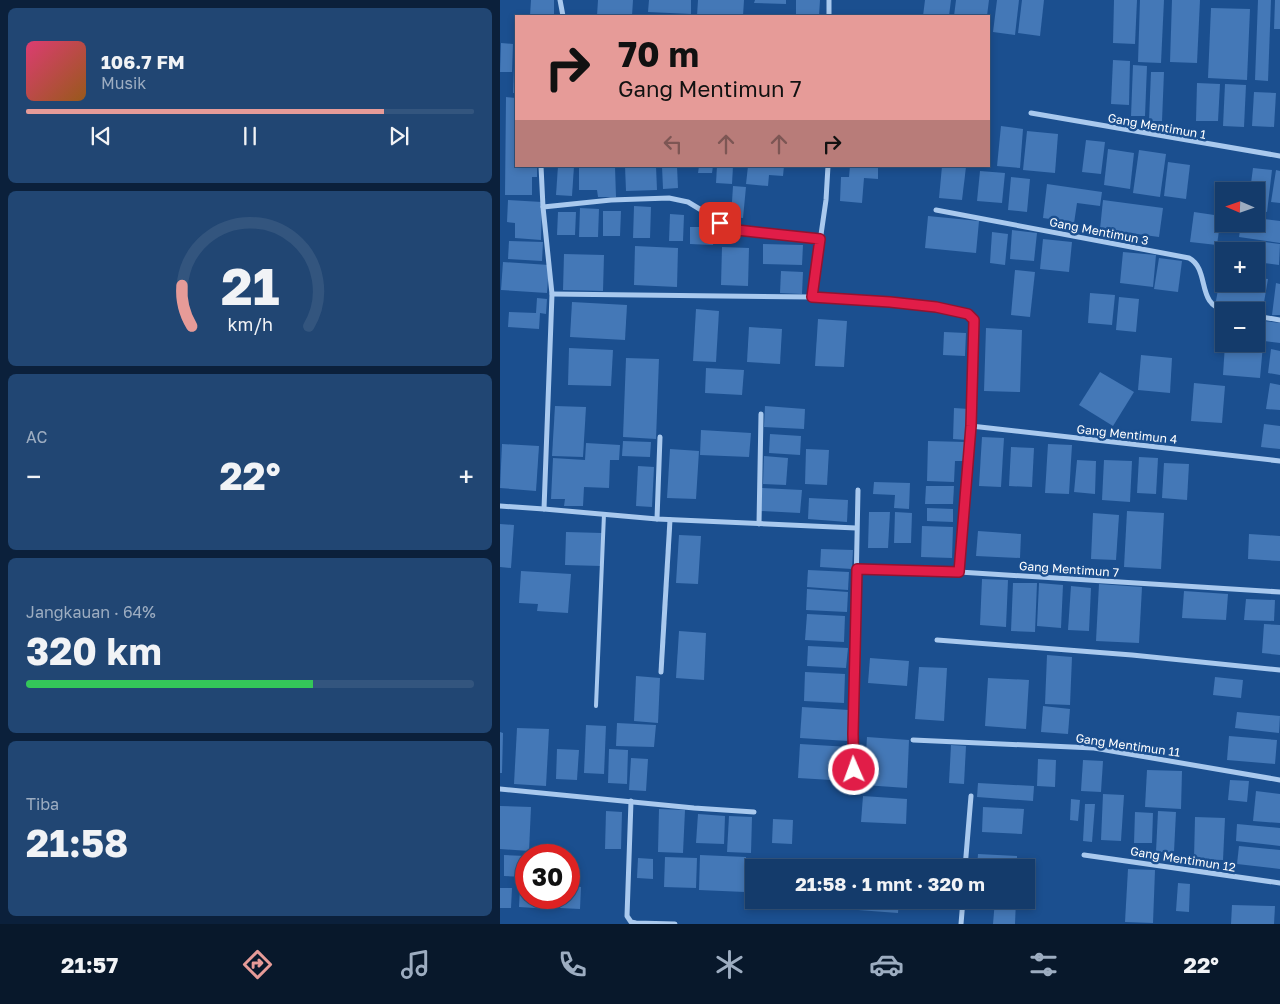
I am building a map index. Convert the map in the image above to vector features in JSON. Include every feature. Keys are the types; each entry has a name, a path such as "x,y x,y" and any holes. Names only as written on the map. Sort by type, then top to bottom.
{"street":[{"path":"560,0 563,15"},
{"path":"828,15 829,0"},
{"name":"Gang Mentimun 1","path":"1032,113 1280,156"},
{"path":"541,167 552,294 544,509"},
{"path":"812,297 826,200 828,167"},
{"path":"543,207 611,200 669,198 688,202 731,228 820,239"},
{"name":"Gang Mentimun 3","path":"936,210 1189,258 1197,266 1212,305 1215,307"},
{"path":"552,294 812,297 890,302 959,311 970,315 974,320 975,326 971,426 959,572"},
{"path":"1265,318 1280,320"},
{"path":"759,524 761,414"},
{"name":"Gang Mentimun 4","path":"971,426 1280,461"},
{"path":"658,519 660,436"},
{"path":"855,788 853,734 858,490"},
{"path":"500,506 670,520 856,528"},
{"path":"661,672 670,520"},
{"name":"Gang Mentimun 7","path":"857,569 959,572 1280,592"},
{"path":"937,640 1132,654 1280,670"},
{"name":"Gang Mentimun 11","path":"913,740 1094,748 1280,780"},
{"path":"500,790 754,812"},
{"path":"966,859 971,796"},
{"path":"630,801 627,916 636,923 674,924"},
{"name":"Gang Mentimun 12","path":"1084,855 1280,883"},
{"path":"961,924 962,909"}],"lane":[{"path":"596,706 604,514"}],"building":[{"path":"531,0 554,0 554,15 530,15"},
{"path":"598,0 633,0 632,15 597,15"},
{"path":"649,0 691,0 691,14 648,12"},
{"path":"698,0 744,0 743,15 697,15"},
{"path":"755,0 786,0 786,4 754,3"},
{"path":"796,0 820,0 819,15 796,15"},
{"path":"925,0 951,0 949,15 923,15"},
{"path":"956,0 989,0 987,15 954,15"},
{"path":"997,0 1019,0 1015,35 993,32"},
{"path":"1022,0 1044,0 1040,36 1018,33"},
{"path":"1114,0 1137,0 1135,44 1113,43"},
{"path":"1140,0 1164,0 1161,63 1138,62"},
{"path":"1172,0 1200,0 1197,63 1170,62"},
{"path":"1258,0 1271,0 1268,81 1255,80"},
{"path":"1275,0 1280,0 1280,29 1274,29"},
{"path":"1211,8 1250,9 1247,80 1208,78"},
{"path":"501,43 513,44 512,72 500,72"},
{"path":"1113,60 1130,61 1129,105 1111,104"},
{"path":"1133,65 1147,66 1145,116 1131,116"},
{"path":"514,66 515,66 515,93 513,93"},
{"path":"1151,72 1164,72 1162,121 1149,121"},
{"path":"1197,83 1220,84 1218,121 1196,121"},
{"path":"1225,84 1246,85 1244,127 1223,126"},
{"path":"1254,92 1276,93 1274,127 1252,126"},
{"path":"506,97 515,98 515,167 537,167 537,177 532,177 532,195 505,195"},
{"path":"1001,126 1023,129 1020,168 997,166"},
{"path":"1027,131 1058,134 1055,173 1023,170"},
{"path":"1086,140 1105,142 1101,174 1082,172"},
{"path":"1108,149 1134,153 1130,189 1104,185"},
{"path":"1139,150 1166,154 1160,197 1133,193"},
{"path":"1168,162 1190,165 1186,199 1164,196"},
{"path":"558,167 574,167 572,196 556,195"},
{"path":"579,167 615,167 616,197 598,197 597,190 579,190"},
{"path":"625,167 656,167 657,190 626,191"},
{"path":"662,167 677,167 678,188 663,189"},
{"path":"699,167 713,167 712,173 698,173"},
{"path":"717,167 733,167 732,184 716,183"},
{"path":"748,167 784,167 783,176 769,175 768,186 746,184"},
{"path":"850,167 878,167 878,179 864,178 862,203 840,201 841,177 849,177"},
{"path":"942,167 966,167 962,200 939,198"},
{"path":"1253,168 1272,170 1267,212 1265,212 1265,182 1251,182"},
{"path":"1276,170 1280,171 1280,203 1271,202"},
{"path":"980,171 1005,173 1002,203 977,201"},
{"path":"1011,177 1030,179 1027,212 1008,210"},
{"path":"1047,184 1102,192 1100,206 1077,203 1073,230 1056,228 1057,220 1043,218"},
{"path":"733,186 746,187 743,218 731,217"},
{"path":"508,200 542,202 541,240 515,238 515,223 507,222"},
{"path":"1103,200 1163,208 1159,237 1100,229"},
{"path":"634,206 651,207 650,238 633,238"},
{"path":"580,208 599,209 598,237 579,237"},
{"path":"603,211 621,211 620,236 603,236"},
{"path":"558,212 576,212 575,235 557,235"},
{"path":"1194,212 1215,215 1215,232 1219,232 1217,242 1215,242 1215,245 1190,242"},
{"path":"670,214 684,215 683,241 669,241"},
{"path":"928,216 979,221 976,253 925,248"},
{"path":"1265,219 1280,221 1280,243 1239,237 1240,232 1265,232"},
{"path":"690,227 714,227 713,245 690,244"},
{"path":"1012,230 1037,233 1034,261 1010,259"},
{"path":"992,232 1008,234 1005,265 990,263"},
{"path":"1043,239 1072,242 1069,272 1040,269"},
{"path":"509,241 543,242 542,261 508,259"},
{"path":"1265,242 1280,244 1279,265 1265,263"},
{"path":"763,244 803,245 802,265 763,264"},
{"path":"635,246 678,248 677,287 634,285"},
{"path":"722,247 749,248 748,286 721,285"},
{"path":"1123,252 1156,255 1153,287 1120,283"},
{"path":"564,254 604,255 603,291 563,290"},
{"path":"1159,258 1182,261 1178,292 1154,289"},
{"path":"503,262 549,265 547,293 501,290"},
{"path":"1015,270 1035,272 1030,317 1011,315"},
{"path":"781,271 803,272 802,294 780,293"},
{"path":"1265,279 1268,279 1264,302 1216,301 1218,292 1265,292"},
{"path":"1276,283 1280,284 1280,315 1272,315"},
{"path":"1090,293 1115,295 1112,325 1088,323"},
{"path":"1119,297 1139,299 1136,332 1116,330"},
{"path":"537,298 547,299 546,314 540,313 539,329 508,327 509,312 536,313"},
{"path":"572,302 627,305 625,340 570,337"},
{"path":"696,309 719,311 716,362 693,361"},
{"path":"818,319 847,321 844,367 815,366"},
{"path":"1265,321 1280,323 1280,343 1265,341"},
{"path":"749,327 782,329 780,364 747,362"},
{"path":"986,328 1022,330 1020,392 984,391"},
{"path":"944,332 966,333 965,356 943,355"},
{"path":"569,348 613,350 611,386 568,385"},
{"path":"1271,349 1280,351 1280,375 1268,373"},
{"path":"1224,352 1262,352 1260,378 1223,375"},
{"path":"1141,355 1172,358 1170,393 1138,390"},
{"path":"626,358 659,359 656,439 623,437"},
{"path":"706,368 744,370 742,395 705,393"},
{"path":"1100,372 1134,392 1113,426 1079,405"},
{"path":"1194,383 1225,386 1222,423 1191,421"},
{"path":"1270,383 1280,385 1280,410 1266,409"},
{"path":"555,406 586,407 583,457 552,456"},
{"path":"765,406 805,409 804,429 764,427"},
{"path":"954,408 969,409 967,440 953,439"},
{"path":"1264,424 1280,426 1280,449 1261,447"},
{"path":"701,430 751,433 749,457 700,455"},
{"path":"770,434 801,436 800,455 769,453"},
{"path":"982,437 1004,438 1001,487 979,486"},
{"path":"623,441 651,442 650,457 622,456"},
{"path":"928,441 966,442 965,461 955,461 954,482 927,481"},
{"path":"586,443 620,445 619,460 610,460 609,488 584,487 583,506 564,506 565,499 551,499 553,458 585,460"},
{"path":"502,444 539,446 536,491 500,488"},
{"path":"1048,444 1072,445 1069,494 1045,493"},
{"path":"1011,447 1034,448 1032,487 1009,486"},
{"path":"670,449 699,451 696,499 667,498"},
{"path":"806,449 829,450 827,485 805,484"},
{"path":"764,456 788,458 786,485 763,484"},
{"path":"1139,457 1158,458 1156,494 1137,493"},
{"path":"1077,460 1096,461 1095,494 1074,492"},
{"path":"1104,460 1132,461 1130,502 1102,500"},
{"path":"1164,463 1189,464 1187,500 1162,498"},
{"path":"638,466 654,467 652,507 636,506"},
{"path":"874,482 910,483 909,509 894,508 895,495 873,494"},
{"path":"926,486 954,486 953,504 925,504"},
{"path":"762,488 802,490 800,513 761,511"},
{"path":"809,498 848,500 847,522 808,519"},
{"path":"927,508 953,509 953,522 927,521"},
{"path":"1127,511 1164,513 1161,569 1124,567"},
{"path":"869,512 890,512 888,548 868,548"},
{"path":"895,512 912,513 911,543 894,543"},
{"path":"1093,513 1119,515 1116,560 1091,559"},
{"path":"500,524 514,525 511,568 500,567"},
{"path":"922,526 953,527 952,558 921,557"},
{"path":"978,531 1021,534 1020,558 976,556"},
{"path":"566,532 602,533 601,566 565,565"},
{"path":"1249,534 1280,536 1280,561 1248,559"},
{"path":"679,535 701,536 698,584 676,583"},
{"path":"821,549 853,550 852,569 820,567"},
{"path":"808,570 849,572 848,590 807,587"},
{"path":"521,571 571,574 568,613 537,611 538,604 519,603"},
{"path":"982,579 1008,580 1006,627 980,625"},
{"path":"1013,583 1037,583 1035,632 1011,631"},
{"path":"1039,583 1063,585 1061,628 1037,626"},
{"path":"1099,584 1142,587 1139,643 1096,641"},
{"path":"1071,586 1091,588 1089,631 1068,630"},
{"path":"807,589 848,592 847,612 806,610"},
{"path":"1184,591 1228,594 1226,620 1182,618"},
{"path":"1246,599 1275,600 1274,621 1244,620"},
{"path":"807,614 845,616 844,642 805,640"},
{"path":"1264,624 1280,625 1280,655 1262,653"},
{"path":"679,631 706,633 704,680 676,678"},
{"path":"808,646 848,648 846,668 807,666"},
{"path":"1047,655 1072,657 1070,705 1045,704"},
{"path":"870,658 909,661 907,686 868,683"},
{"path":"919,667 947,668 944,721 915,719"},
{"path":"805,672 845,674 844,703 804,701"},
{"path":"636,676 660,678 658,723 634,721"},
{"path":"1215,677 1243,680 1241,698 1213,695"},
{"path":"988,678 1029,680 1026,729 985,726"},
{"path":"1043,706 1070,709 1068,734 1041,732"},
{"path":"802,707 849,710 848,741 800,738"},
{"path":"1237,712 1280,716 1279,733 1235,728"},
{"path":"617,723 656,725 654,747 616,746"},
{"path":"586,725 606,726 604,774 584,773"},
{"path":"517,728 549,729 546,786 514,784"},
{"path":"500,732 503,733 502,773 500,773"},
{"path":"1229,736 1277,740 1275,764 1227,760"},
{"path":"867,737 909,740 907,788 864,785"},
{"path":"800,744 849,747 848,781 798,778"},
{"path":"951,745 966,746 964,784 949,783"},
{"path":"557,749 579,750 577,780 556,779"},
{"path":"609,749 628,750 627,784 608,783"},
{"path":"631,758 648,759 646,791 629,790"},
{"path":"1038,759 1056,760 1055,787 1037,786"},
{"path":"1083,760 1103,761 1101,792 1081,791"},
{"path":"1147,770 1182,771 1181,809 1145,807"},
{"path":"1230,780 1249,781 1247,802 1228,800"},
{"path":"978,783 1034,786 1033,801 977,797"},
{"path":"1256,791 1280,794 1280,823 1253,821"},
{"path":"1103,794 1124,795 1121,841 1101,840"},
{"path":"863,796 907,799 906,824 861,822"},
{"path":"1071,799 1080,800 1078,821 1070,820"},
{"path":"1085,804 1095,804 1092,842 1083,841"},
{"path":"500,806 531,807 529,844 515,844 515,850 500,849"},
{"path":"983,807 1024,809 1022,834 982,832"},
{"path":"659,809 685,810 683,853 658,852"},
{"path":"606,811 622,812 621,849 605,849"},
{"path":"1158,811 1176,812 1174,852 1156,852"},
{"path":"1135,812 1153,813 1152,843 1134,843"},
{"path":"698,814 725,816 724,844 696,843"},
{"path":"729,816 752,817 751,853 727,852"},
{"path":"1195,817 1225,818 1223,860 1194,859"},
{"path":"773,819 793,820 792,844 772,843"},
{"path":"1237,824 1280,828 1280,846 1236,841"},
{"path":"1239,846 1280,850 1280,869 1237,864"},
{"path":"978,854 1017,856 1017,859 978,859"},
{"path":"504,855 515,856 515,876 504,876"},
{"path":"700,855 746,857 745,892 699,890"},
{"path":"665,857 697,858 696,888 664,887"},
{"path":"638,858 653,859 653,879 637,878"},
{"path":"1128,869 1155,870 1153,923 1125,922"},
{"path":"1178,883 1190,884 1189,912 1176,911"},
{"path":"500,888 512,888 511,908 500,908"},
{"path":"1232,905 1275,906 1274,924 1231,924"},
{"path":"858,909 898,909 898,913"},
{"path":"994,909 1016,909 1015,924 993,924"}],"route":[{"path":"720,223 737,230 820,239 812,297 936,307 968,314 974,320 975,342 971,426 959,572 857,569 853,734 854,770"}]}
